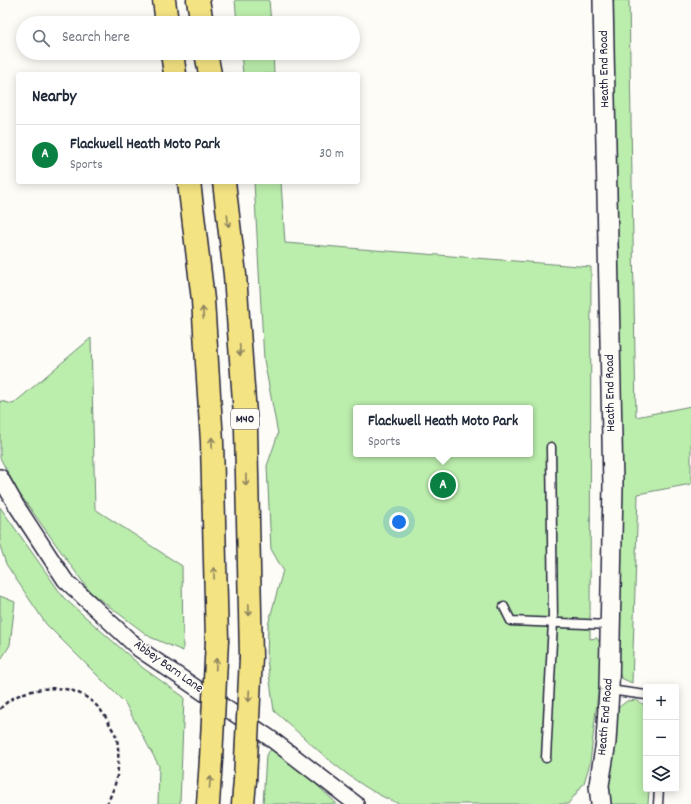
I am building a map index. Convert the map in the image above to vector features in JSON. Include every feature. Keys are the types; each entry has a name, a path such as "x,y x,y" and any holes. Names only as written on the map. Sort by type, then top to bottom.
{"highway":[{"path":"164,0 166,16"},
{"path":"198,0 201,16"},
{"path":"173,60 175,72"},
{"path":"207,60 210,72"},
{"path":"189,184 203,300 212,442 217,640 208,804"},
{"name":"M40","path":"224,184 235,275 246,429 251,657 243,804"}],"street":[{"name":"Heath End Road","path":"601,804 599,785 606,742 609,690 613,486 603,0"},
{"name":"Abbey Barn Lane","path":"0,478 65,580 139,650 270,738 356,804"},
{"name":"Heath End Road","path":"586,804 599,785"}],"lane":[{"path":"546,758 553,622 551,447"},
{"path":"504,607 512,621 611,626"},
{"path":"609,690 643,695"},
{"path":"658,804 659,792"}],"path":[{"path":"0,709 4,704 14,698 28,692 45,688 64,688 79,693 93,701 106,716 117,738 118,759 116,783 107,804"}],"green space":[{"path":"235,0 269,0 270,16 236,16"},
{"path":"612,0 629,0 636,417 691,406 691,484 638,494 632,683 621,678 617,664"},
{"path":"242,60 273,60 274,72 243,72"},
{"path":"254,184 281,184 285,243 591,267 590,639 597,638 603,649 590,763 584,783 568,804 400,804 383,797 350,776 334,764 274,711 267,659 268,625 283,570 271,549 267,466 278,434 264,360"},
{"path":"91,338 95,509 182,566 183,651 150,637 90,592 19,493 0,458 0,401 13,404"},
{"path":"0,507 64,598 143,668 184,697 180,804 158,804 159,766 125,703 46,624 6,564 0,546"},
{"path":"0,596 15,602 10,645 0,661"},
{"path":"636,700 643,704 643,792 649,792 648,804 606,804 614,711 627,701"},
{"path":"275,745 337,804 263,804 266,755"}],"place":[{"name":"Flackwell Heath Moto Park","path":"443,485"}]}
